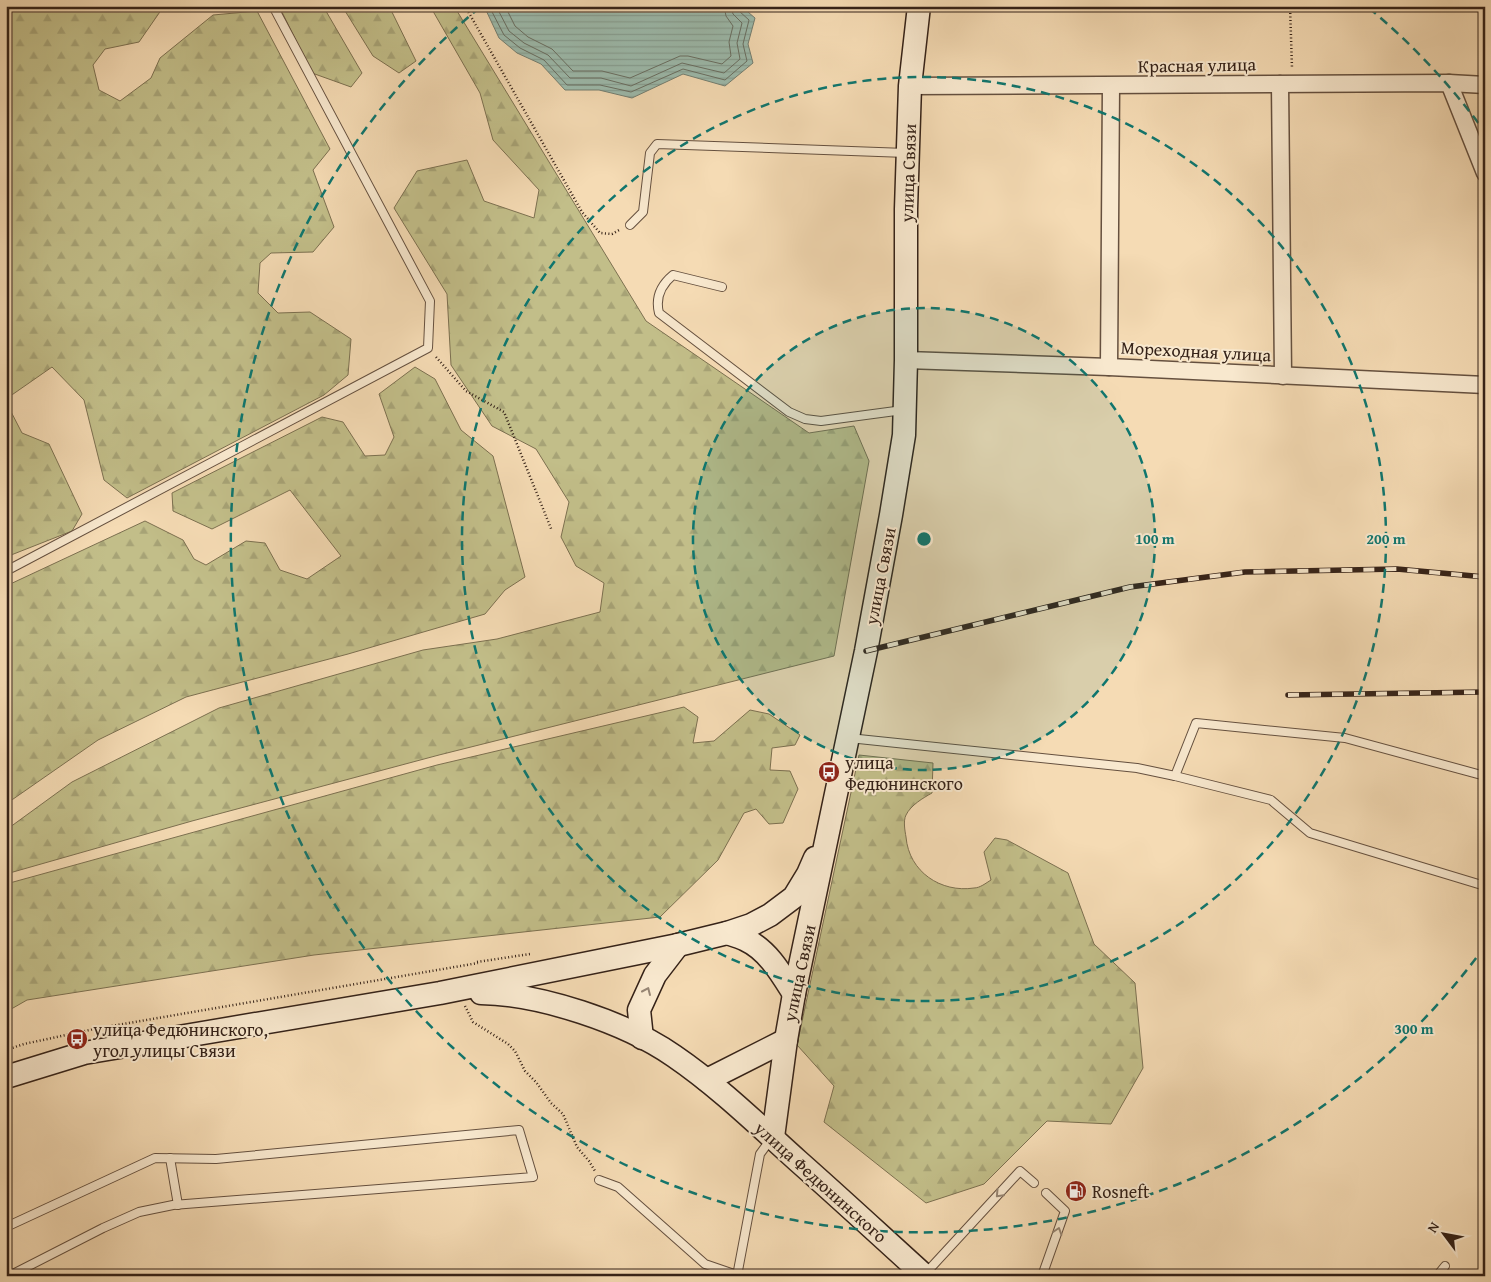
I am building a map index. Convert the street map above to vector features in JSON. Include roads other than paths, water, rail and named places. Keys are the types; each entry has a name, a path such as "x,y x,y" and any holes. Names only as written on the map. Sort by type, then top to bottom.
{"main road":[{"name":"улица Связи","path":"772,1137 794,994 849,738 904,435 906,209 910,86 918,6"},
{"name":"улица Федюнинского","path":"6,1077 84,1053 450,993 498,981 678,945 751,926 770,915 794,897 808,874 831,822"},
{"path":"727,932 748,940 763,952 779,971 794,994"},
{"path":"642,1038 639,1010 655,975 678,945"},
{"name":"улица Федюнинского","path":"450,993 505,993 546,1001 599,1019 642,1038 673,1055 707,1080 924,1275"},
{"path":"707,1080 786,1040"}],"street":[{"path":"1283,376 1286,84"},
{"path":"1449,84 1485,173"},
{"name":"Красная улица","path":"910,86 1485,85"},
{"path":"1109,367 1111,86"},
{"name":"Мореходная улица","path":"906,360 1485,384"}],"lane":[{"path":"6,571 428,348 430,301 274,6"},
{"path":"630,225 643,212 650,153 658,144 908,154"},
{"path":"722,287 673,275 664,283 658,295 656,302 659,312 789,412 805,419 821,421 905,410"},
{"path":"1175,776 1196,723 1344,738 1485,776"},
{"path":"849,738 1137,768 1175,776 1271,800 1310,833 1485,886"},
{"path":"6,1228 155,1158 216,1159 520,1130 532,1177 178,1205 140,1212 103,1228 9,1276"},
{"path":"600,1180 618,1187 705,1264 737,1275 760,1154 772,1137"},
{"path":"170,1158 178,1205"},
{"path":"924,1275 1020,1171 1034,1183"},
{"path":"1042,1276 1065,1210 1046,1193"},
{"path":"1437,1276 1445,1266"}],"water":[{"path":"484,6 741,6 755,18 748,44 753,63 725,86 683,74 632,98 599,90 565,90 541,64 517,53 499,38"}],"railway":[{"path":"866,651 1130,587 1245,572 1397,569 1485,577"},
{"path":"1288,695 1485,692"}],"place":[{"name":"улица Федюнинского","path":"829,772"},
{"name":"улица Федюнинского, угол улицы Связи","path":"77,1039"},
{"name":"Rosneft","path":"1076,1191"}]}
